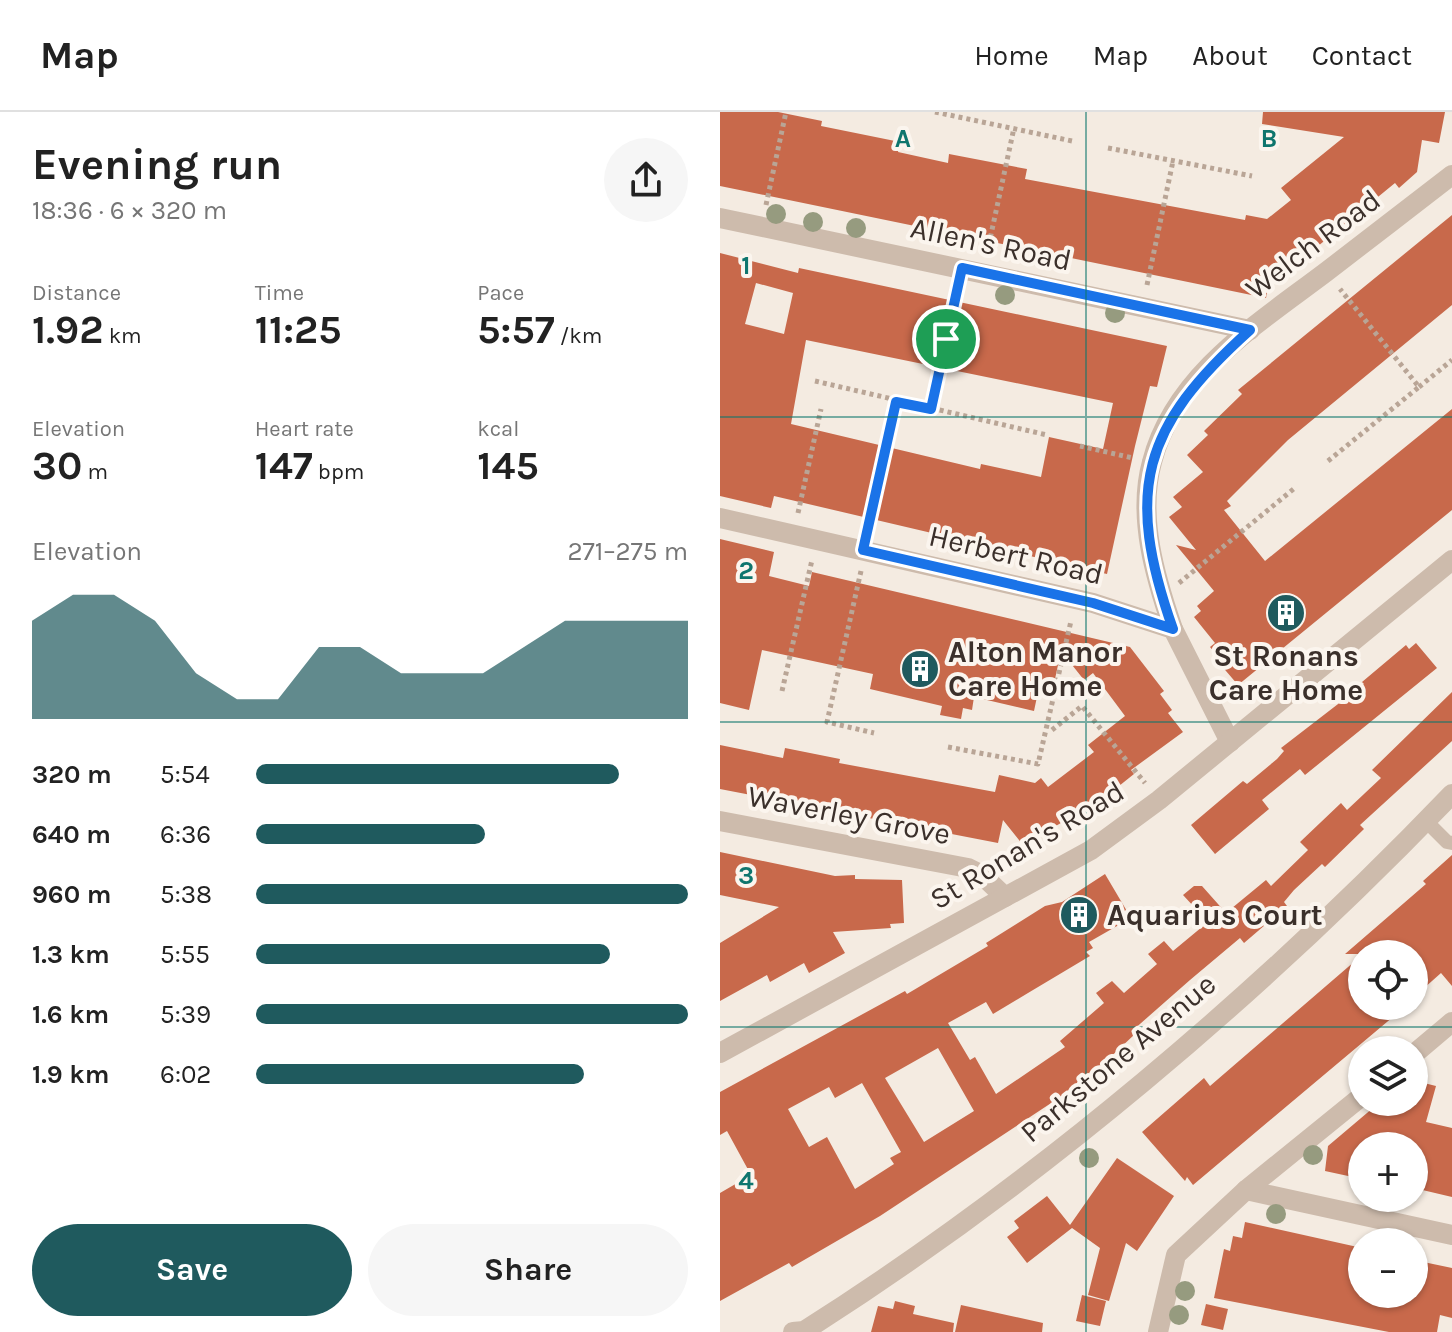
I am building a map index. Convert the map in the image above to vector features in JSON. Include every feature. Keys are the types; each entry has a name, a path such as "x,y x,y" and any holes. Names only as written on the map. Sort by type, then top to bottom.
{"street":[{"name":"Welch Road","path":"1173,629 1162,597 1148,524 1152,462 1181,400 1210,365 1250,330 1452,175"},
{"name":"Allen's Road","path":"720,218 1250,330"},
{"name":"Herbert Road","path":"720,518 1076,599 1173,629"},
{"name":"St Ronan's Road","path":"720,1053 1091,850 1159,800 1452,560"},
{"path":"1173,629 1230,742"},
{"name":"Parkstone Avenue","path":"793,1332 804,1331 895,1273 1097,1120 1354,895 1452,794"},
{"name":"Waverley Grove","path":"720,821 968,868 982,875 1005,897"},
{"path":"1428,1042 1452,1022"},
{"path":"1158,1332 1176,1255 1246,1190 1348,1107"},
{"path":"1246,1190 1452,1235"}],"lane":[{"path":"1426,821 1447,842 1452,843"}],"path":[{"path":"761,227 786,112"},
{"path":"935,112 1072,141"},
{"path":"983,272 1014,128"},
{"path":"1108,148 1252,176"},
{"path":"1142,306 1173,161"},
{"path":"931,409 962,268"},
{"path":"1326,272 1419,387"},
{"path":"1328,461 1452,360"},
{"path":"815,381 1047,435"},
{"path":"874,733 827,722 896,402"},
{"path":"793,534 821,409"},
{"path":"1080,446 1152,462"},
{"path":"1162,597 1296,487"},
{"path":"782,691 817,539"},
{"path":"948,747 1038,764 1076,599"},
{"path":"1052,730 1082,706 1159,800"}],"building":[{"path":"720,112 778,112 822,121 821,126 900,142 898,152 948,163 949,154 1027,169 1025,179 1245,220 1246,215 1267,219 1291,200 1281,188 1344,137 1262,124 1263,112 1445,112 1439,143 1422,140 1417,172 1399,188 1395,183 1268,287 1266,298 720,186"},
{"path":"1452,215 1452,305 1288,440 1227,501 1231,506 1224,510 1265,561 1452,409 1452,510 1238,685 1220,664 1223,662 1210,647 1215,643 1194,617 1201,611 1197,606 1214,591 1176,545 1196,550 1169,517 1182,507 1173,497 1203,472 1187,455 1208,435 1204,431 1242,394 1238,390"},
{"path":"720,253 798,273 799,268 1167,346 1157,387 1150,386 1107,574 774,496 771,508 720,496","holes":["756,283 793,293 784,334 745,324","806,340 1113,403 1103,449 1049,437 1041,477 981,464 980,469 791,424"]},
{"path":"720,539 774,552 769,576 809,586 812,572 1130,647 1164,691 1160,694 1172,710 1168,713 1183,732 1131,770 1134,774 1104,798 1023,845 1003,820 998,843 720,789 720,745 783,758 785,748 840,759 839,763 995,792 999,775 1035,783 1041,778 1048,787 1094,752 1088,745 1125,716 1093,673 1084,680 1061,651 1055,679 1038,692 1034,711 974,697 972,710 963,708 961,719 940,715 942,706 870,689 873,674 762,650 749,710 720,703"},
{"path":"1416,643 1437,668 1305,775 1300,769 1262,800 1269,809 1215,854 1191,825 1243,781 1247,784 1277,759 1284,751 1281,748 1364,684 1362,682 1406,645 1409,649"},
{"path":"1452,692 1452,741 1360,825 1364,829 1325,867 1322,864 1294,890 1284,902 1287,906 1244,943 1240,938 1190,980 1132,1031 1135,1034 1086,1080 880,1216 792,1267 789,1263 720,1301 720,1193 751,1175 727,1131 720,1135 720,1092 905,991 907,994 988,946 986,943 1045,906 1062,902 1105,874 1131,918 1089,942 1093,948 1086,952 1090,956 993,1014 986,1002 948,1023 970,1060 975,1057 996,1094 1065,1047 1060,1041 1104,1003 1096,993 1112,981 1124,993 1157,964 1148,954 1164,941 1173,951 1208,922 1183,895 1194,886 1202,886 1226,913 1266,880 1271,886 1308,850 1300,842 1341,803 1347,810 1381,778 1372,770","holes":["938,1048 974,1111 924,1142 885,1078","862,1083 901,1152 890,1158 894,1164 855,1189 827,1137 809,1147 788,1109 829,1087 835,1098"]},
{"path":"720,852 835,876 902,880 904,923 890,924 891,928 833,932 845,953 809,973 804,963 770,982 767,975 720,1001 720,943 779,907 720,895"},
{"path":"1452,855 1452,986 1441,973 1428,985 1428,940 1361,940 1426,884 1423,881"},
{"path":"1348,967 1348,1020 1389,1020 1370,1036 1348,1036 1348,1055 1193,1185 1187,1177 1185,1181 1142,1132 1204,1078 1210,1086"},
{"path":"1428,1084 1436,1086 1428,1115"},
{"path":"1363,1116 1428,1116 1426,1122 1452,1128 1452,1197 1428,1191 1428,1132 1348,1132 1348,1176 1325,1171 1328,1146"},
{"path":"1117,1158 1174,1196 1137,1251 1126,1243 1109,1301 1088,1295 1100,1248 1072,1228 1027,1263 1007,1237 1019,1228 1014,1221 1047,1196 1070,1225"},
{"path":"1245,1222 1348,1245 1348,1308 1428,1308 1428,1263 1452,1268 1452,1318 1440,1315 1437,1332 1389,1332 1214,1298 1224,1249 1230,1251 1233,1236 1242,1238"},
{"path":"1082,1295 1106,1301 1100,1326 1076,1321"},
{"path":"895,1301 915,1306 913,1314 954,1323 953,1332 871,1332 878,1306 893,1309"},
{"path":"1206,1304 1228,1309 1223,1330 1201,1325"},
{"path":"961,1305 1043,1323 1042,1332 955,1332"}],"place":[{"name":"St Ronans Care Home","path":"1286,613"},
{"name":"Alton Manor Care Home","path":"920,669"},
{"name":"Aquarius Court","path":"1079,915"}],"route":[{"path":"962,268 1250,330 1210,365 1181,400 1159,440 1152,462 1147,490 1148,524 1153,561 1173,629 1093,603 863,550 896,402 931,409 946,339 962,268"}]}
